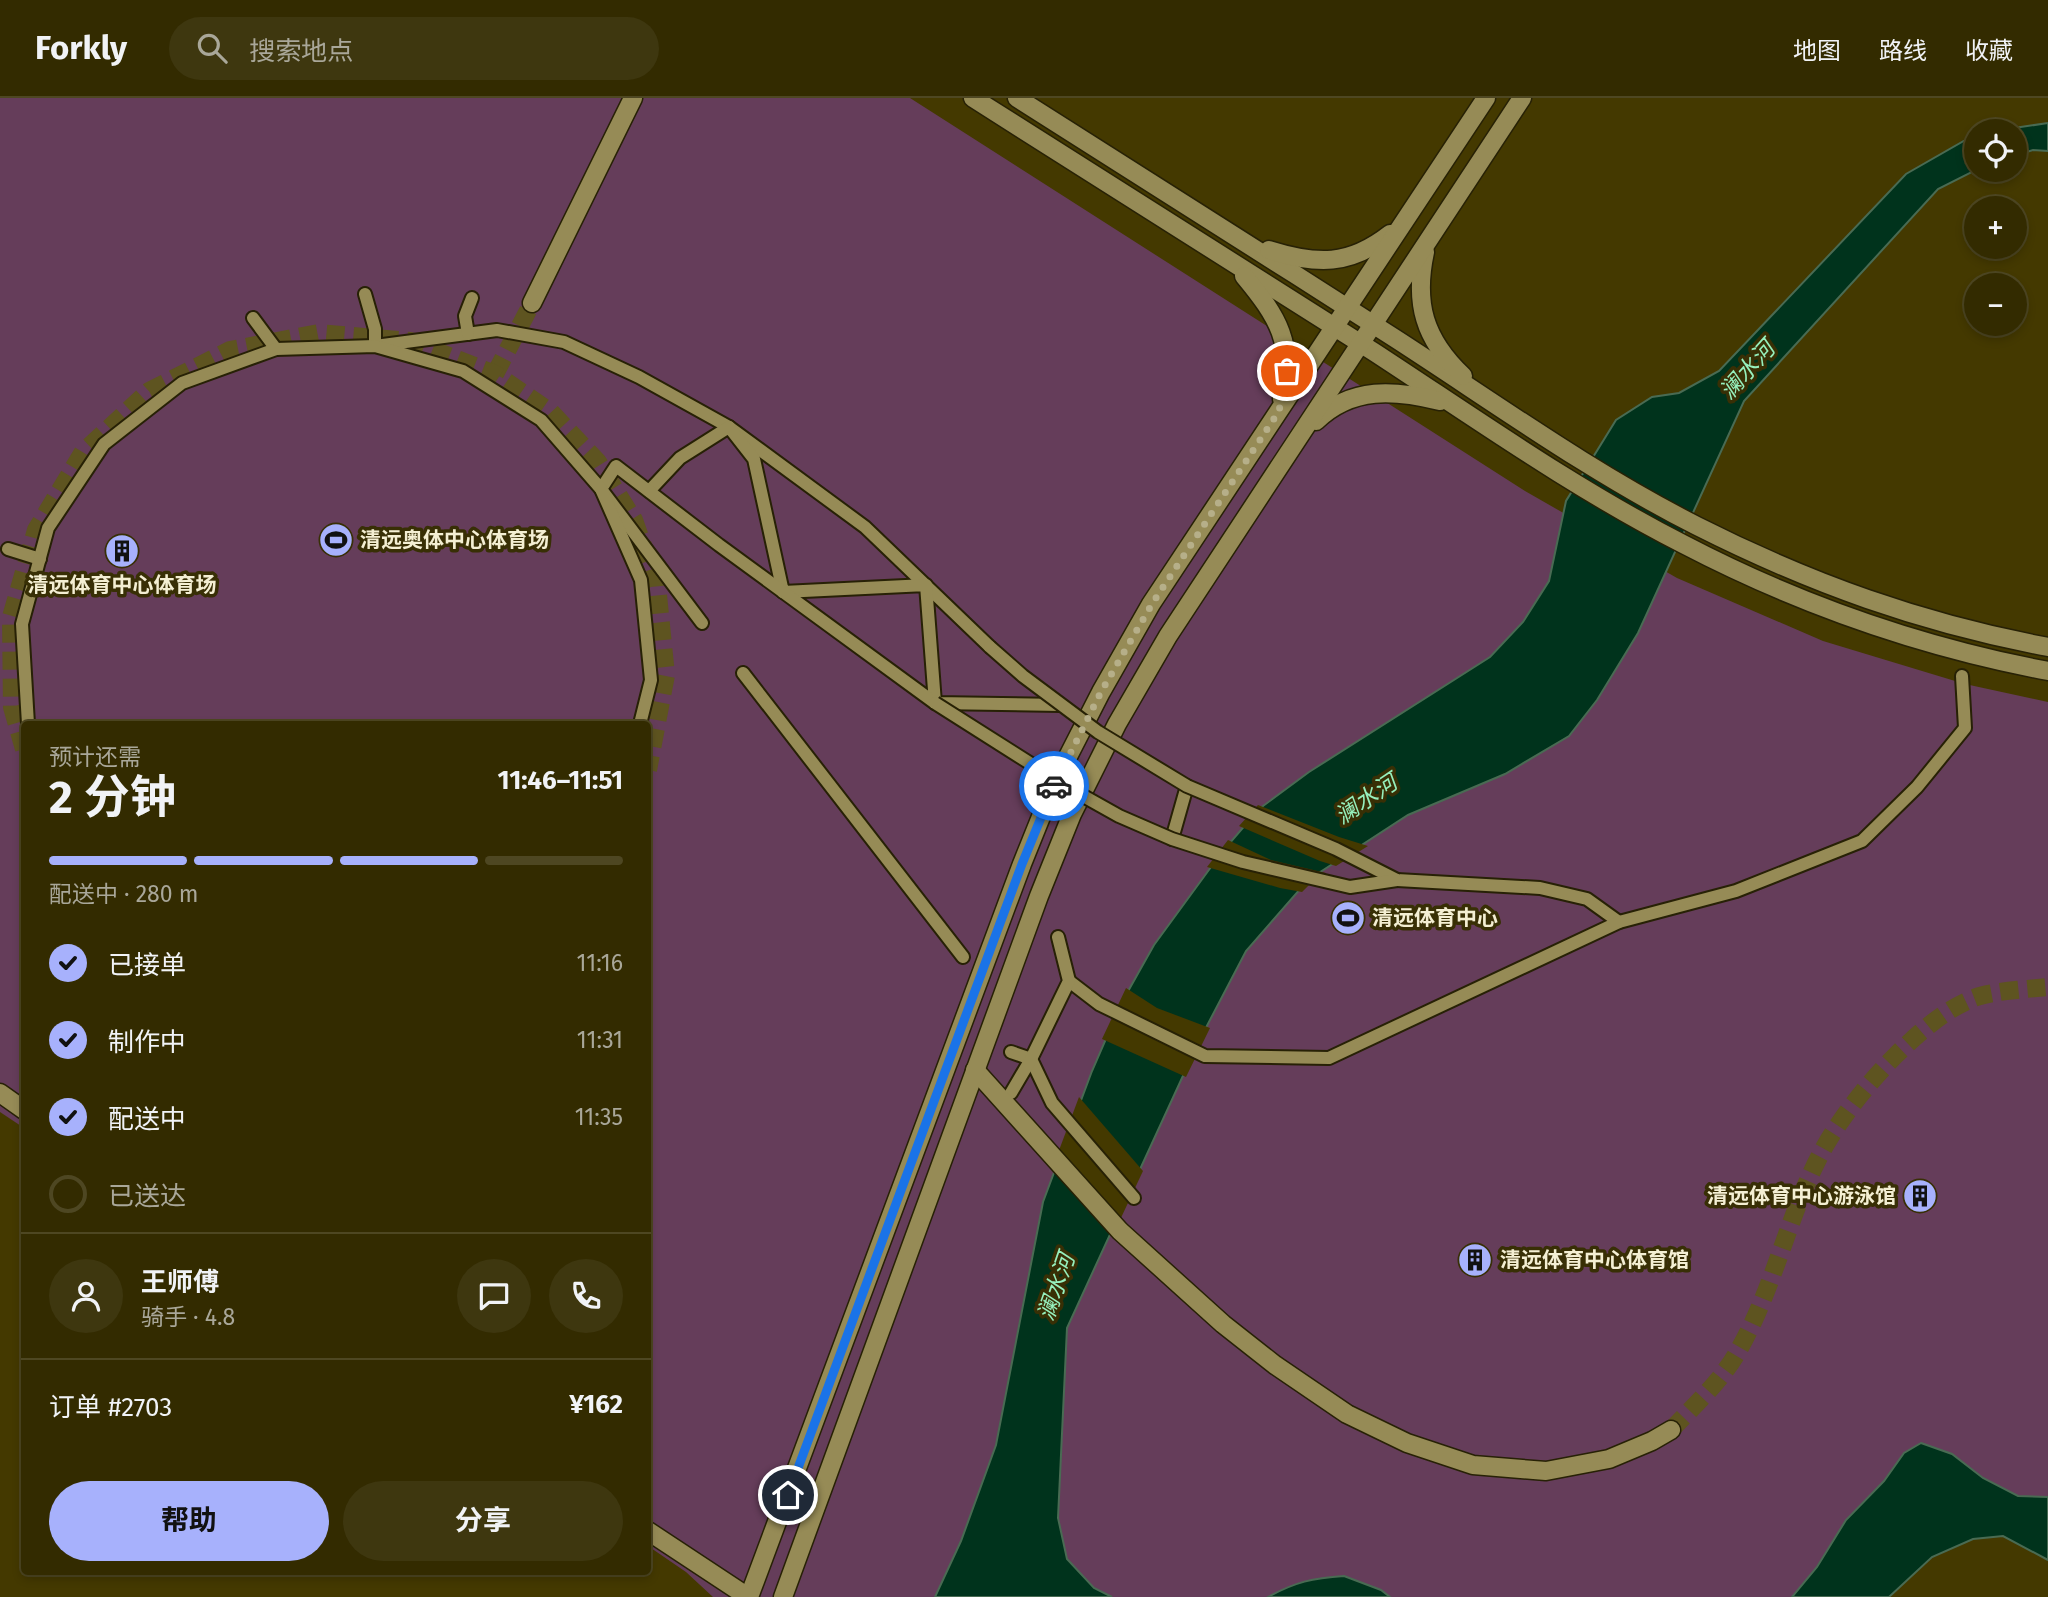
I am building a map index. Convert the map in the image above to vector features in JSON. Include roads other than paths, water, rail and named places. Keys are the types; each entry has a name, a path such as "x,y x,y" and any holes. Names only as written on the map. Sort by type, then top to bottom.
{"street":[{"path":"532,303 634,98"},
{"path":"973,98 1569,478 1683,545 1790,594 1864,623 1929,644 2048,671"},
{"path":"1017,98 1582,458 1696,525 1815,580 1877,604 1942,624 2048,647"},
{"path":"651,1533 749,1597 1055,782 1101,692 1152,604 1486,98"},
{"path":"783,1597 1034,909 1072,814 1117,724 1168,636 1522,98"},
{"path":"1246,244 1290,257 1320,261 1339,260 1354,257 1373,247 1403,223"},
{"path":"1426,244 1419,291 1422,312 1441,349 1458,372 1483,395"},
{"path":"1233,262 1264,300 1284,338 1287,371 1279,411"},
{"path":"365,294 375,329 375,346"},
{"path":"468,334 465,316 472,298"},
{"path":"253,318 276,349"},
{"path":"28,721 22,624 48,527 104,444 182,383 276,349 375,346 497,330 564,342 639,377 729,427 865,527 1023,676 1098,732 1186,786 1336,849 1397,880"},
{"path":"375,346 463,371 541,420 601,489 702,623"},
{"path":"1297,440 1325,412 1357,395 1407,393 1454,404"},
{"path":"649,491 680,458 729,427"},
{"path":"729,427 754,459 783,592"},
{"path":"601,489 616,466 935,703 1069,788 1119,816 1172,839 1243,862 1350,887 1397,880 1541,888 1587,899 1619,922"},
{"path":"601,489 641,580 651,680 641,721"},
{"path":"8,549 40,559"},
{"path":"783,592 926,585"},
{"path":"926,585 935,703"},
{"path":"743,673 963,957"},
{"path":"1058,937 1069,981 1099,1004 1205,1056 1329,1058 1619,922 1736,891 1862,841 1917,787 1965,728 1962,676"},
{"path":"935,703 1061,705"},
{"path":"1172,839 1186,786"},
{"path":"1011,1093 1031,1059 1069,981"},
{"path":"1011,1052 1031,1059 1052,1103 1134,1198"},
{"path":"975,1070 1120,1231 1223,1324 1275,1366 1347,1414 1407,1443 1473,1465 1546,1471 1609,1460 1671,1430"},
{"path":"0,1093 21,1108"}],"water":[{"path":"2048,123 2048,151 2027,152 2027,126"},
{"name":"澜水河","path":"1964,141 1964,176 1938,189 1744,401 1638,633 1597,700 1569,736 1505,774 1408,815 1308,880 1246,951 1199,1041 1067,1328 1058,1518 1067,1559 1094,1588 1112,1597 935,1597 961,1541 996,1445 1043,1202 1092,1071 1122,1002 1154,945 1222,852 1259,809 1309,772 1490,657 1523,622 1549,581 1566,501 1616,420 1652,397 1679,393 1719,371 1906,174"},
{"path":"1921,1443 1952,1454 1983,1478 2018,1496 2048,1497 2048,1560 2003,1536 1973,1539 1932,1557 1889,1597 1792,1597 1817,1567 1846,1520 1884,1481 1904,1453"},
{"path":"1344,1576 1381,1590 1390,1597 1268,1597 1304,1582"}],"tunnel":[{"path":"495,374 532,303"},
{"path":"21,738 12,707 11,617 36,530 83,452 149,391 230,350 319,333 410,341 495,374 551,412 598,462 634,520 657,585 666,675 651,754"},
{"path":"1671,1430 1715,1383 1737,1353 1762,1303 1812,1171 1832,1134 1867,1086 1924,1030 1963,1003 1990,994 2048,987"}],"place":[{"name":"清远奥体中心体育场","path":"336,540"},
{"name":"清远体育中心体育场","path":"122,551"},
{"name":"清远体育中心","path":"1348,918"},
{"name":"清远体育中心游泳馆","path":"1920,1196"},
{"name":"清远体育中心体育馆","path":"1475,1260"}]}
